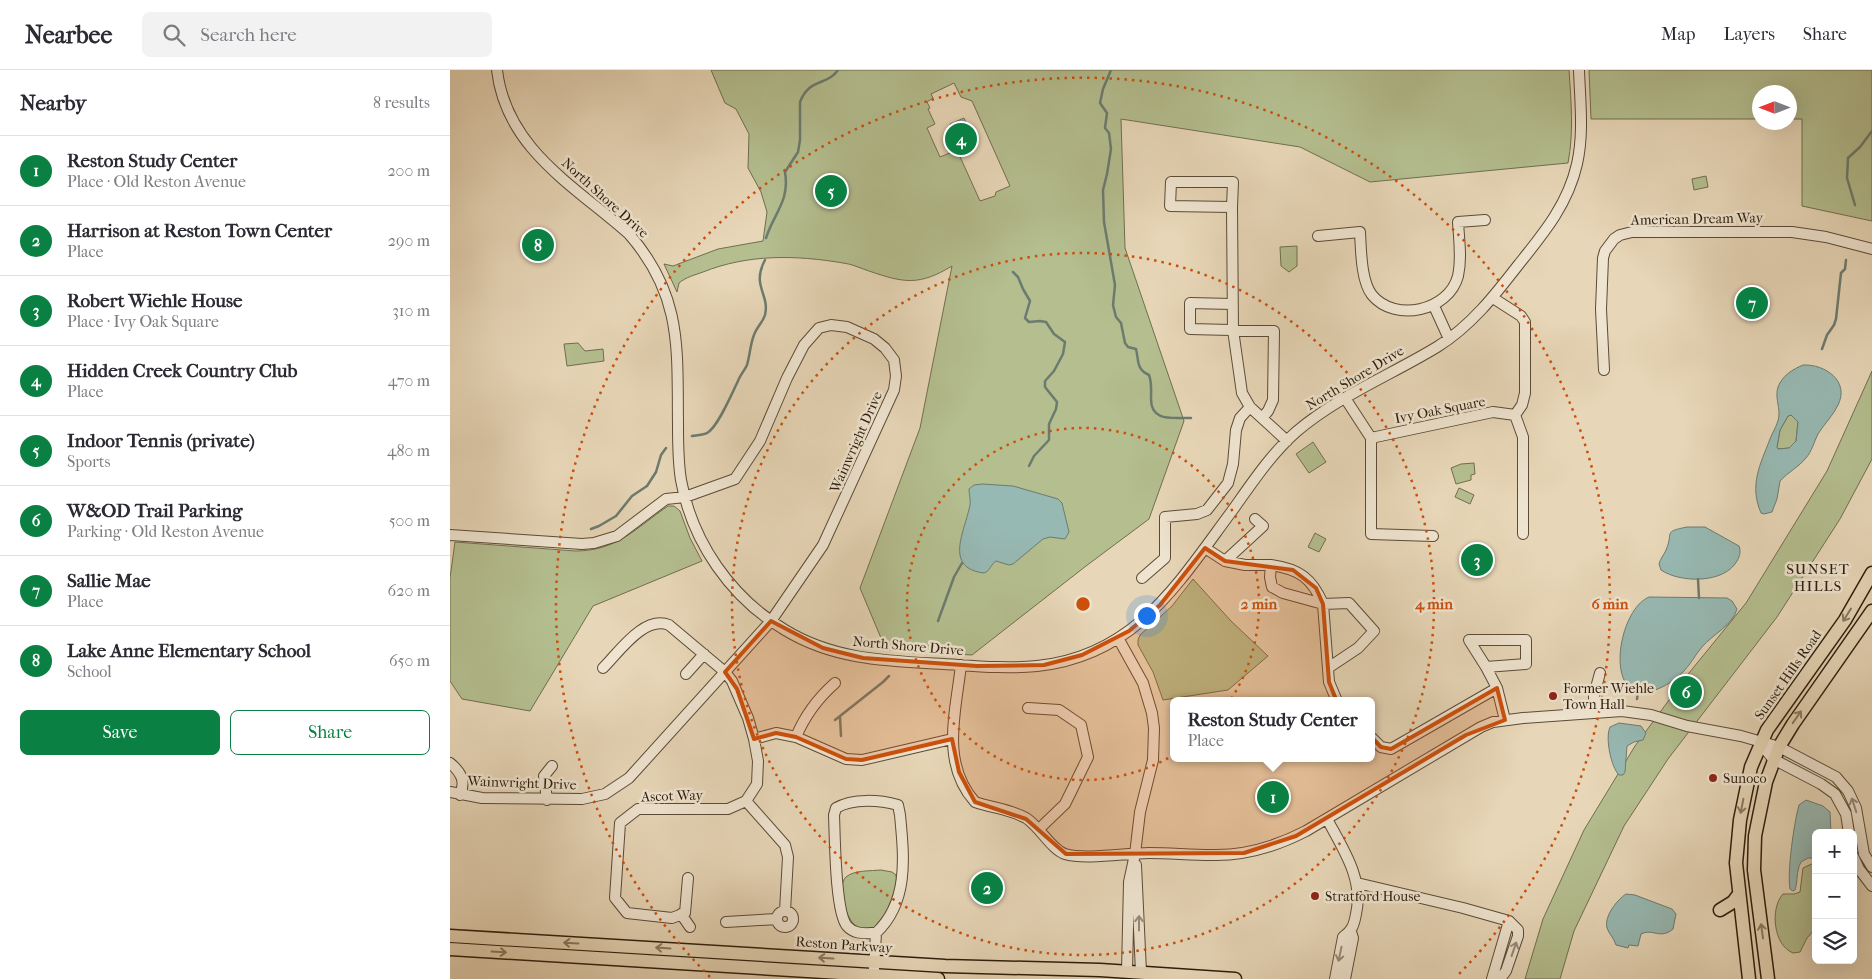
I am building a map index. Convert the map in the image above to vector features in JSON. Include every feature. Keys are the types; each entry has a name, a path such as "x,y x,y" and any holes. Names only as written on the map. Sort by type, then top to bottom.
{"main road":[{"name":"Sunset Hills Road","path":"1748,979 1736,863 1740,820 1751,767 1760,743 1788,698 1845,620 1872,574"},
{"path":"1768,979 1755,885 1754,853 1761,801 1779,747 1872,611"},
{"path":"1739,894 1733,902 1720,910 1741,920"},
{"name":"Reston Parkway","path":"450,936 874,962 1235,979"},
{"name":"Reston Parkway","path":"450,949 873,977 938,979"}],"street":[{"name":"North Shore Drive","path":"497,70 506,108 522,137 547,165 629,234 651,262 660,278 671,308 676,332 679,454 681,480 685,497 698,534 717,566 747,601 771,621 805,641 842,654 882,661 1015,667 1044,665 1082,655 1118,638 1146,619 1174,590 1269,460 1287,441 1312,419 1345,398 1449,339 1478,314 1493,298 1549,227 1562,207 1578,159 1581,141 1579,70"},
{"path":"1232,207 1170,206 1171,182 1233,182 1233,330 1242,393 1250,407 1287,441"},
{"path":"1318,236 1360,232 1364,273 1371,294 1383,306 1399,311 1434,306 1451,291 1458,276 1460,253 1458,222 1485,220"},
{"name":"American Dream Way","path":"1604,370 1603,258 1609,244 1620,235 1632,232 1792,232 1826,238 1854,246"},
{"path":"1854,246 1872,249"},
{"path":"1854,246 1872,258"},
{"path":"1493,298 1521,316 1525,322 1525,393 1522,405 1515,415 1523,437 1523,534"},
{"path":"1232,304 1190,303 1190,328 1274,330 1273,400 1262,418"},
{"path":"1434,306 1449,339"},
{"name":"Wainwright Drive","path":"450,535 582,544 605,540 622,532 666,499 685,497 734,478 760,441 787,378 804,345 819,328 831,325 847,327 863,333 885,348 894,360 896,376 894,390 823,545 771,621 629,778 616,788 594,797 582,799 482,798 455,794"},
{"path":"1345,398 1371,438 1371,534 1433,536"},
{"path":"1142,578 1164,558 1165,517 1197,514 1207,510 1228,483 1233,464 1236,430 1240,418 1250,407"},
{"name":"Ivy Oak Square","path":"1371,438 1493,412 1515,415"},
{"path":"1225,561 1262,526 1255,519"},
{"path":"1205,548 1225,561 1245,566 1271,565 1288,568 1304,576 1316,588 1323,604 1329,682 1335,697"},
{"path":"1271,565 1270,578 1272,587 1283,593 1323,604 1349,603 1374,631 1358,648 1328,668"},
{"path":"603,668 640,630 652,623 658,622 669,625 704,654 725,672 737,689 748,718 758,761 756,787 746,801 785,845 788,857 785,911 789,912 793,919 790,926 781,926 777,919 726,922"},
{"path":"1118,638 1143,684 1152,713 1154,728 1153,760 1140,812 1135,854 1129,882 1127,975"},
{"path":"1486,666 1526,664 1526,640 1470,640 1497,688 1505,720"},
{"path":"686,674 704,654"},
{"path":"961,665 952,739 954,757 966,789 975,802 1012,812 1026,819 1039,829 1060,851 1066,854 1088,856 1135,854 1212,856 1244,853 1280,843 1306,831 1481,727 1505,720 1622,711 1651,714 1687,726 1741,736 1779,747 1836,777 1848,790 1856,808 1862,848 1872,868"},
{"path":"1594,712 1594,695 1600,673"},
{"path":"796,737 804,718 818,698 835,684"},
{"path":"1375,741 1381,747 1392,749 1497,688"},
{"path":"1028,708 1059,710 1081,725 1088,757 1065,804 1039,829"},
{"path":"754,739 776,733 796,737 846,759 862,760 952,739"},
{"path":"1760,743 1774,759 1821,784 1835,794 1846,814 1848,829"},
{"path":"450,763 459,771 462,778 462,790 455,794"},
{"path":"547,800 544,776 552,766"},
{"name":"Ascot Way","path":"682,914 672,918 627,913 615,898 620,823 638,809 728,808 746,801"},
{"path":"873,977 876,934 887,923 897,904 902,883 902,830 898,805 885,801 844,803 836,808 834,815 838,900 846,925 856,933 876,934"},
{"path":"1327,818 1350,862 1357,883 1358,907 1351,932 1353,938 1345,979"},
{"path":"1135,854 1141,975"},
{"path":"1857,865 1872,886"},
{"path":"688,878 685,913 682,914 690,927"},
{"path":"1357,883 1509,921 1518,930 1518,936 1506,971 1500,979"},
{"path":"1492,979 1509,921"},
{"path":"1335,979 1343,937 1351,932"}],"highlighted area":[{"path":"1205,548 1225,561 1293,570 1316,588 1323,604 1329,682 1337,702 1381,747 1391,749 1497,688 1505,720 1466,735 1296,836 1244,853 1066,854 1026,819 975,802 959,772 952,739 862,760 846,759 796,737 776,733 754,739 737,689 725,672 771,621 823,648 863,658 977,666 1044,665 1082,655 1129,631 1160,605"}],"green space":[{"path":"711,70 1569,70 1571,128 1568,163 1370,182 1300,147 1121,119 1125,248 1184,421 1149,519 972,655 886,650 860,588 920,428 952,266 920,280 902,280 850,264 825,260 808,258 755,259 720,266 691,276 679,283 677,292 664,264 673,266 718,249 763,241 767,212 761,192 748,168 749,134 736,109 725,103","holes":["954,83 961,97 972,101 1010,186 996,192 995,196 980,201 957,150 940,157 927,128 935,124 927,102 933,98 931,94"]},
{"path":"1589,70 1872,70 1872,221 1802,206 1802,119 1797,119 1797,85 1752,85 1752,119 1591,119"},
{"path":"1706,176 1708,187 1694,190 1692,179"},
{"path":"1297,246 1297,266 1289,272 1281,266 1280,247"},
{"path":"578,343 585,351 603,349 604,361 567,366 564,344"},
{"path":"1872,371 1872,459 1840,519 1777,617 1668,759 1624,826 1574,931 1560,979 1525,979 1543,919 1584,830 1635,746 1689,673 1746,603 1827,471"},
{"path":"1791,415 1798,422 1796,441 1789,448 1778,449 1780,430 1788,416"},
{"path":"1313,442 1326,462 1309,473 1296,454"},
{"path":"1474,463 1475,474 1471,475 1471,480 1456,484 1451,468 1461,464"},
{"path":"1459,488 1474,495 1470,504 1455,497"},
{"path":"668,506 674,506 680,511 690,538 702,561 593,606 530,711 462,699 450,681 450,578 455,542 575,551 590,550 614,543 625,537"},
{"path":"1315,533 1326,539 1319,552 1308,547"},
{"path":"1193,579 1231,621 1268,656 1228,690 1170,697 1170,699 1163,700 1153,672 1138,645 1138,640 1140,635 1172,606"},
{"path":"1812,864 1812,932 1800,952 1793,953 1786,949 1778,935 1775,917 1776,908 1783,894 1800,892 1803,868"},
{"path":"881,870 892,872 896,875 895,894 887,912 876,926 866,931 857,927 850,919 842,895 843,884 846,877 853,873"}],"water":[{"path":"964,118 975,144 962,150 950,124"},
{"path":"1803,365 1819,367 1827,371 1838,382 1841,388 1841,396 1836,409 1818,434 1808,455 1780,481 1777,499 1772,512 1764,514 1761,513 1758,503 1756,484 1760,466 1778,421 1777,390 1785,376","holes":["1791,415 1798,422 1796,441 1789,448 1778,449 1780,430 1788,416"]},
{"path":"974,485 1013,486 1058,499 1062,503 1069,532 1065,539 1050,537 1043,539 1013,564 1009,565 996,561 984,573 971,570 964,564 960,556 961,537 970,505 969,489"},
{"path":"1687,527 1705,527 1739,546 1739,557 1731,569 1722,574 1701,579 1679,577 1661,570 1660,560 1666,550 1671,532"},
{"path":"1649,597 1727,598 1732,601 1737,609 1727,625 1702,647 1677,678 1655,690 1638,692 1627,685 1622,673 1620,656 1629,620 1638,606"},
{"path":"1619,723 1641,726 1646,733 1643,740 1627,746 1625,772 1623,775 1619,775 1616,771 1611,759 1608,738 1610,727"},
{"path":"1806,800 1823,806 1830,812 1831,829 1812,829 1812,858 1801,862 1795,890 1793,891 1790,889 1789,881 1790,860 1799,805"},
{"path":"1626,894 1635,895 1672,909 1676,914 1673,929 1664,934 1649,932 1641,934 1638,946 1629,945 1628,948 1616,945 1607,928 1607,918 1615,904"}],"waterway":[{"path":"766,238 783,199 786,182 785,172 798,152 800,140 800,102 808,89 834,75 838,70"},
{"path":"1111,70 1103,89 1100,103 1107,113 1105,128 1109,133 1111,149 1103,190 1104,222 1115,285 1113,305 1116,317 1121,323 1125,343 1128,347 1136,349 1140,367 1149,375 1152,407 1155,412 1165,417 1191,418"},
{"path":"1855,205 1847,178 1848,158 1860,147 1872,131"},
{"path":"692,436 706,434 716,424 747,365 754,335 765,315 765,301 760,283 761,269 765,260"},
{"path":"1822,349 1836,319 1841,273 1845,269 1846,260"},
{"path":"1013,272 1018,277 1030,301 1025,318 1029,322 1046,322 1054,334 1065,342 1063,354 1054,371 1045,381 1045,387 1057,402 1049,424 1049,440 1034,456 1029,466"},
{"path":"591,529 616,516 632,496 647,486 656,472 661,455 666,448"},
{"path":"938,621 954,577 962,563"},
{"path":"1698,579 1699,598"},
{"path":"835,720 889,676"},
{"path":"1637,699 1638,692"},
{"path":"840,717 841,736"}],"place":[{"name":"Hidden Creek Country Club","path":"961,139"},
{"name":"Indoor Tennis (private)","path":"831,191"},
{"name":"Lake Anne Elementary School","path":"538,245"},
{"name":"Sallie Mae","path":"1752,303"},
{"name":"Robert Wiehle House","path":"1477,560"},
{"name":"W&OD Trail Parking","path":"1686,692"},
{"name":"Former Wiehle Town Hall","path":"1553,696"},
{"name":"Sunoco","path":"1713,778"},
{"name":"Reston Study Center","path":"1273,797"},
{"name":"Harrison at Reston Town Center","path":"987,888"},
{"name":"Stratford House","path":"1315,896"}],"district":[{"name":"SUNSET HILLS","path":"1818,578"}]}
